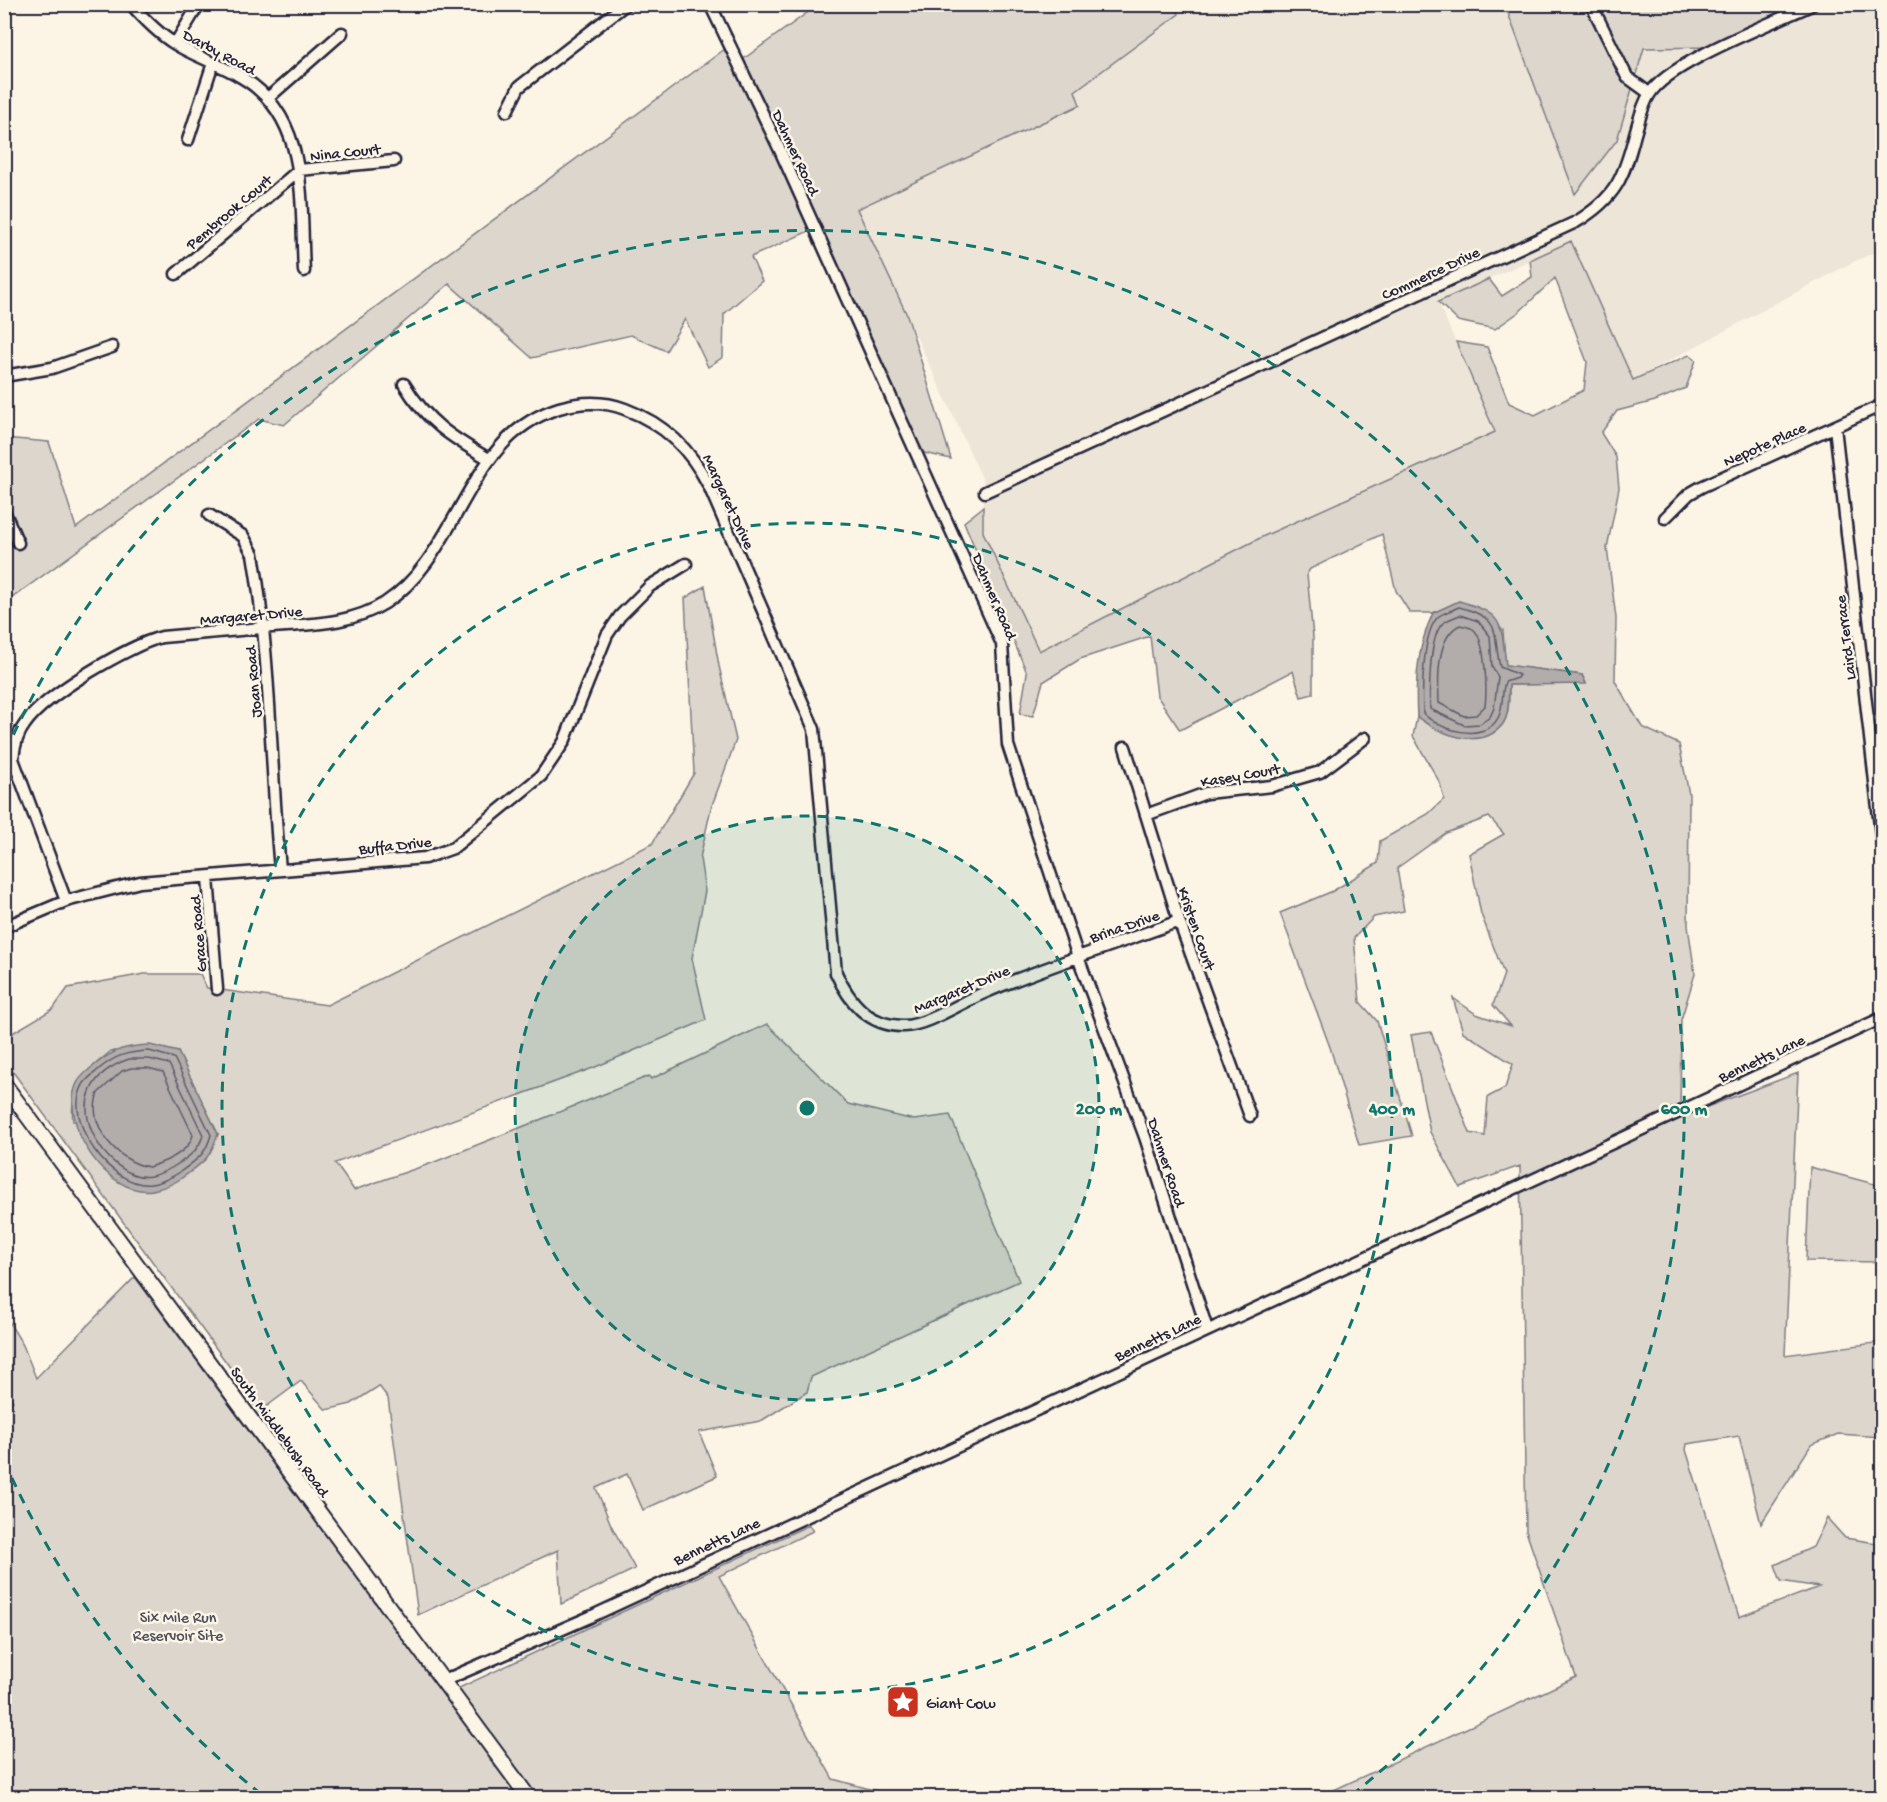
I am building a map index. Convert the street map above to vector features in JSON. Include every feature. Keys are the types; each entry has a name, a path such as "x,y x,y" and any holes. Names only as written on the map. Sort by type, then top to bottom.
{"street":[{"name":"Darby Road","path":"131,4 175,44 240,76 268,98 281,113 295,145 299,170 304,271"},
{"path":"175,44 199,4"},
{"path":"507,111 519,87 626,4"},
{"name":"Dahmer Road","path":"710,4 779,148 1002,644 1008,745 1078,957 1145,1137 1206,1329"},
{"path":"1591,4 1627,77 1649,93"},
{"name":"Commerce Drive","path":"986,492 1576,222 1593,212 1616,188 1626,169 1638,121 1649,93 1680,67 1813,4"},
{"path":"268,98 342,33"},
{"path":"188,140 213,63"},
{"name":"Nina Court","path":"299,170 394,161"},
{"name":"Pembrook Court","path":"176,274 299,170"},
{"path":"4,376 52,368 112,346"},
{"path":"404,384 419,408 432,422 489,459"},
{"name":"Margaret Drive","path":"66,901 10,767 14,749 24,725 33,714 102,663 146,641 162,637 329,622 358,616 386,602 414,578 430,556 489,459 528,421 542,414 587,403 618,406 637,413 680,441 694,457 709,486 814,729 836,973 848,998 858,1008 884,1023 906,1027 987,992 1078,957"},
{"name":"Nepote Place","path":"1665,518 1689,494 1701,487 1882,405"},
{"name":"Laird Terrace","path":"1835,427 1882,844"},
{"path":"4,511 18,543"},
{"name":"Joan Road","path":"209,515 229,526 249,543 257,578 280,869"},
{"name":"Buffa Drive","path":"4,927 66,901 140,882 425,858 453,848 530,788 556,756 607,635 620,616 650,586 686,564"},
{"name":"Kasey Court","path":"1146,815 1206,793 1272,786 1320,772 1365,738"},
{"name":"Kristen Court","path":"1125,747 1179,921 1250,1116"},
{"name":"Grace Road","path":"208,878 217,989"},
{"name":"Brina Drive","path":"1078,957 1179,921"},
{"name":"Bennetts Lane","path":"443,1681 590,1617 1206,1329 1882,1018"},
{"name":"South Middlebush Road","path":"4,1084 529,1797"}],"shaded area":[{"path":"1175,5 1882,5 1882,249 1849,264 1633,380 1571,241 1438,302 1495,432 1264,536 1038,651 983,532 983,480 857,209 1080,105 1075,91 1179,14"}],"green space":[{"path":"1175,4 1179,14 1075,91 1080,105 857,209 907,315 951,459 920,452 818,227 751,257 762,281 724,314 723,357 708,367 685,319 666,351 631,335 532,358 449,284 284,425 259,419 5,603 4,438 49,442 76,528 733,43 742,60 818,5"},
{"path":"1505,5 1796,5 1790,12 1716,47 1644,48 1617,140 1575,194"},
{"path":"1571,241 1633,380 1689,355 1696,360 1686,388 1655,401 1617,411 1601,433 1616,457 1619,488 1607,548 1616,618 1615,681 1642,727 1679,744 1689,794 1688,926 1695,974 1681,1020 1680,1117 1798,1073 1785,1355 1882,1342 1882,1437 1838,1434 1811,1445 1761,1524 1739,1436 1687,1444 1686,1450 1739,1617 1819,1587 1781,1581 1775,1565 1813,1547 1827,1518 1845,1538 1882,1544 1882,1797 1319,1797 1576,1677 1526,1531 1520,1166 1460,1187 1430,1132 1411,1035 1431,1032 1470,1133 1485,1136 1488,1097 1505,1088 1513,1064 1463,1032 1453,998 1476,1014 1511,1026 1493,1005 1504,974 1481,914 1469,854 1504,834 1489,817 1446,833 1397,868 1404,911 1374,917 1354,938 1360,1002 1377,1021 1412,1136 1359,1145 1330,1047 1280,913 1333,891 1378,863 1380,841 1428,814 1444,799 1440,783 1413,736 1417,717 1448,734 1459,737 1483,737 1493,733 1505,721 1509,685 1586,683 1582,675 1505,665 1503,630 1459,601 1433,613 1410,613 1396,591 1382,534 1310,569 1307,574 1313,637 1313,694 1301,697 1293,671 1180,730 1157,696 1150,636 1080,659 1043,682 1033,716 1020,714 1027,673 964,522 983,507 983,532 1039,651 1264,536 1495,432 1456,342 1487,347 1509,403 1535,415 1584,390 1587,362 1555,278 1519,312 1495,329 1458,321 1438,302 1489,279 1502,296 1532,277 1530,260"},
{"path":"705,586 719,666 736,740 711,808 700,858 705,891 692,958 706,1020 593,1068 335,1163 354,1190 432,1163 649,1076 651,1079 767,1024 848,1104 914,1120 950,1115 1019,1281 811,1377 807,1392 761,1421 699,1432 717,1476 643,1510 627,1474 596,1488 611,1525 635,1569 561,1604 558,1550 418,1615 388,1398 379,1386 351,1404 326,1410 301,1381 259,1412 229,1366 5,1061 4,1038 53,1009 68,988 144,974 200,974 207,988 327,1005 652,844 694,773 685,598","holes":["111,1051 178,1052 218,1134 73,1121 73,1097 80,1080"]},
{"path":"1810,1167 1882,1186 1882,1262 1806,1261"},
{"name":"Six Mile Run Reservoir Site","path":"135,1277 444,1695 809,1525 813,1531 719,1576 833,1779 899,1797 5,1797 4,1410 13,1401 5,1393 4,1314 23,1345 36,1378"}],"water":[{"path":"1459,601 1485,610 1498,622 1503,639 1506,665 1582,675 1586,684 1509,685 1505,721 1493,733 1483,737 1471,739 1460,737 1426,723 1417,717 1416,704 1418,664 1423,639 1433,613"},
{"path":"150,1045 178,1052 218,1134 207,1158 199,1165 182,1178 153,1190 136,1189 119,1182 104,1170 91,1155 81,1137 75,1118 73,1100 79,1080 103,1059 121,1049"}],"place":[{"name":"Giant Cow","path":"903,1702"}]}
